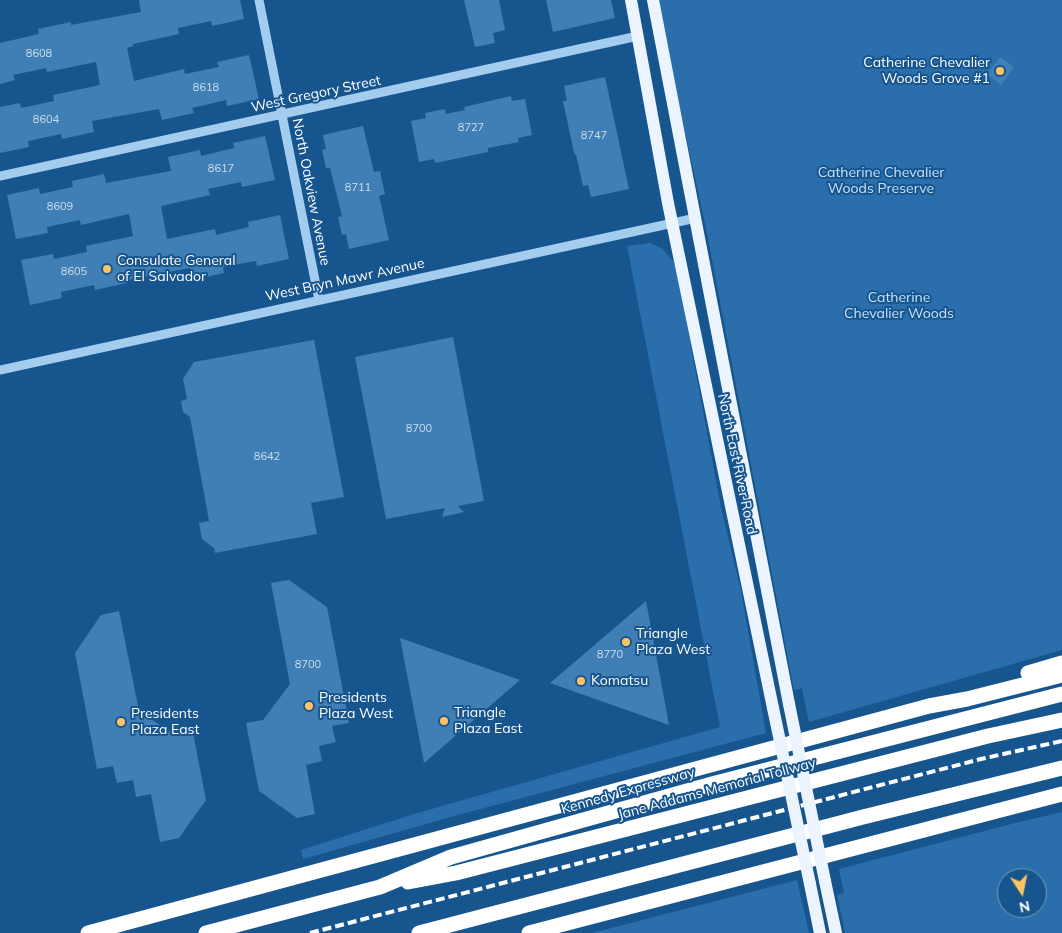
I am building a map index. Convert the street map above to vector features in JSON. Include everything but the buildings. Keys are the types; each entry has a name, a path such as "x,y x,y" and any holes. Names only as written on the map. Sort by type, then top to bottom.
{"highway":[{"path":"929,706 962,693 1062,663"},
{"path":"88,933 929,706 967,699 1062,675"},
{"name":"Kennedy Expressway","path":"206,933 380,887 451,857 721,782 1062,694"},
{"name":"Jane Addams Memorial Tollway","path":"380,887 456,873 988,736 1062,720"},
{"path":"419,933 863,817 1062,768"},
{"path":"529,933 1062,795"}],"main road":[{"name":"North East River Road","path":"631,0 672,223 820,933"},
{"name":"North East River Road","path":"653,0 788,704 836,933"}],"street":[{"name":"North Oakview Avenue","path":"259,0 319,300"},
{"name":"West Gregory Street","path":"0,176 638,36"},
{"name":"West Bryn Mawr Avenue","path":"0,370 696,218"}],"green space":[{"name":"Catherine Chevalier Woods","path":"659,0 1062,0 1062,650 809,722 802,688 794,690 706,228 671,67"},
{"path":"650,243 663,249 674,262 678,277 721,508 741,591 766,733 458,815 303,859 301,850 414,814 720,727 627,246"},
{"path":"1062,812 1062,933 845,933 837,895 844,893 839,869"},
{"path":"797,880 809,933 592,933 681,910"}],"railway":[{"path":"310,933 981,759 1062,741"}],"place":[{"name":"Catherine Chevalier Woods Grove #1","path":"1000,71"},
{"name":"Consulate General of El Salvador","path":"107,269"},
{"name":"Triangle Plaza West","path":"626,642"},
{"name":"Komatsu","path":"581,681"},
{"name":"Presidents Plaza West","path":"309,706"},
{"name":"Triangle Plaza East","path":"444,721"},
{"name":"Presidents Plaza East","path":"121,722"}],"park label":[{"name":"Catherine Chevalier Woods Preserve","path":"881,182"}]}
